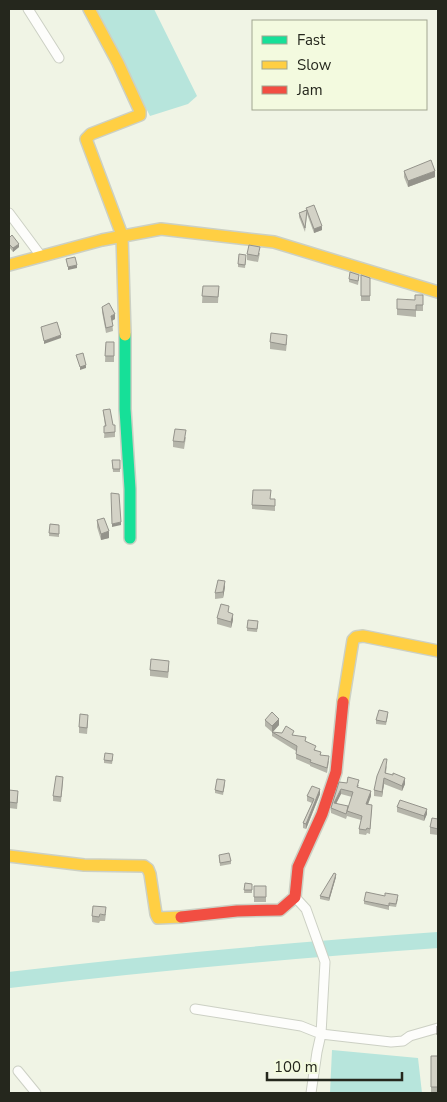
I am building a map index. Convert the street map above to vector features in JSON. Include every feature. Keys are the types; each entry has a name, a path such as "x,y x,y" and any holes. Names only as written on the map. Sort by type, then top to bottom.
{"street":[{"path":"28,9 59,58"},
{"path":"89,9 118,63 140,111 140,115 91,134 86,139 86,145 122,235 126,333 125,408 130,489 130,538"},
{"path":"9,213 41,256"},
{"path":"9,265 122,235 161,229 274,242 438,292"},
{"path":"9,856 84,865 144,866 150,874 158,918 166,919 280,910 296,897 298,867 322,814 336,772 341,715 353,640 356,637 363,636 438,650"},
{"path":"296,897 306,909 325,962 321,1034 316,1052 311,1093"},
{"path":"194,1009 301,1026 321,1034 391,1042 403,1041 410,1036 438,1028"},
{"path":"18,1071 36,1093"}],"water":[{"path":"96,9 154,9 197,96 188,104 150,116"},
{"path":"332,1050 418,1058 422,1093 330,1093"}],"building":[{"path":"431,160 435,171 408,181 404,171"},
{"path":"314,205 322,226 314,229 306,208"},
{"path":"307,210 305,228 299,213"},
{"path":"12,235 19,244 13,248 9,244 9,238"},
{"path":"249,245 260,247 258,256 247,254"},
{"path":"239,254 246,255 245,265 238,264"},
{"path":"75,257 77,265 68,267 66,259"},
{"path":"350,272 359,275 358,281 349,279"},
{"path":"361,275 370,278 370,296 361,296"},
{"path":"203,286 219,286 218,297 202,296"},
{"path":"415,295 423,295 423,305 416,305 416,310 397,309 397,299 415,300"},
{"path":"109,303 115,314 111,316 113,326 106,328 102,307"},
{"path":"57,322 61,335 44,341 41,327"},
{"path":"271,333 287,335 286,345 270,342"},
{"path":"106,342 114,342 114,356 105,356"},
{"path":"83,353 86,365 80,367 76,355"},
{"path":"110,409 115,432 104,433 104,426 106,426 103,410"},
{"path":"175,429 186,430 184,442 173,441"},
{"path":"112,460 120,460 120,469 113,469"},
{"path":"253,490 271,490 270,499 275,499 275,506 252,505"},
{"path":"111,493 119,494 121,522 112,524"},
{"path":"104,518 109,531 101,534 97,520"},
{"path":"50,524 59,525 59,534 49,533"},
{"path":"218,580 225,581 223,592 215,593"},
{"path":"221,604 229,606 228,612 233,614 231,622 217,618"},
{"path":"248,620 258,621 257,629 247,628"},
{"path":"151,659 169,661 168,672 150,670"},
{"path":"379,710 388,712 386,722 376,720"},
{"path":"272,712 279,719 272,726 265,720"},
{"path":"80,714 88,715 87,728 79,727"},
{"path":"286,726 294,731 292,735 306,737 305,741 316,746 314,750 321,752 320,755 329,756 327,768 310,762 311,760 296,754 297,746 272,732 282,733"},
{"path":"105,753 113,754 112,761 104,760"},
{"path":"384,759 387,759 385,773 393,775 393,773 405,778 402,786 384,778 382,792 374,790"},
{"path":"56,776 63,777 61,797 53,796"},
{"path":"348,777 359,780 357,787 371,791 366,804 372,805 370,829 359,829 362,816 347,811 346,814 331,808 339,782 347,783","holes":["341,789 353,792 347,811 348,806 334,803"]},
{"path":"217,779 225,780 223,792 215,790"},
{"path":"312,786 320,789 306,824 303,823 314,799 307,796"},
{"path":"9,790 18,791 17,803 9,802"},
{"path":"400,800 427,809 424,816 397,807"},
{"path":"432,818 438,819 438,829 430,827"},
{"path":"229,853 231,861 220,863 219,855"},
{"path":"334,873 336,874 329,898 320,896"},
{"path":"245,883 252,884 252,890 244,890"},
{"path":"254,886 266,886 266,897 254,897"},
{"path":"366,892 385,896 385,893 398,895 396,904 389,903 389,906 364,901"},
{"path":"93,906 106,907 105,915 100,914 99,917 92,916"},
{"path":"431,1056 438,1056 438,1087 431,1087"}],"waterway":[{"path":"9,980 224,957 438,940"}],"traffic: fast":[{"path":"125,335 125,409 130,489 130,538"}],"traffic: slow":[{"path":"89,9 118,63 140,111 140,115 91,134 86,139 122,235 125,335"},
{"path":"9,265 102,240 161,229 274,242 438,292"},
{"path":"343,702 353,640 356,637 363,636 438,651"},
{"path":"9,856 84,865 144,866 150,874 158,918 181,917"}],"traffic: jam":[{"path":"181,917 237,911 280,910 295,897 298,867 322,814 336,772 343,702"}]}
